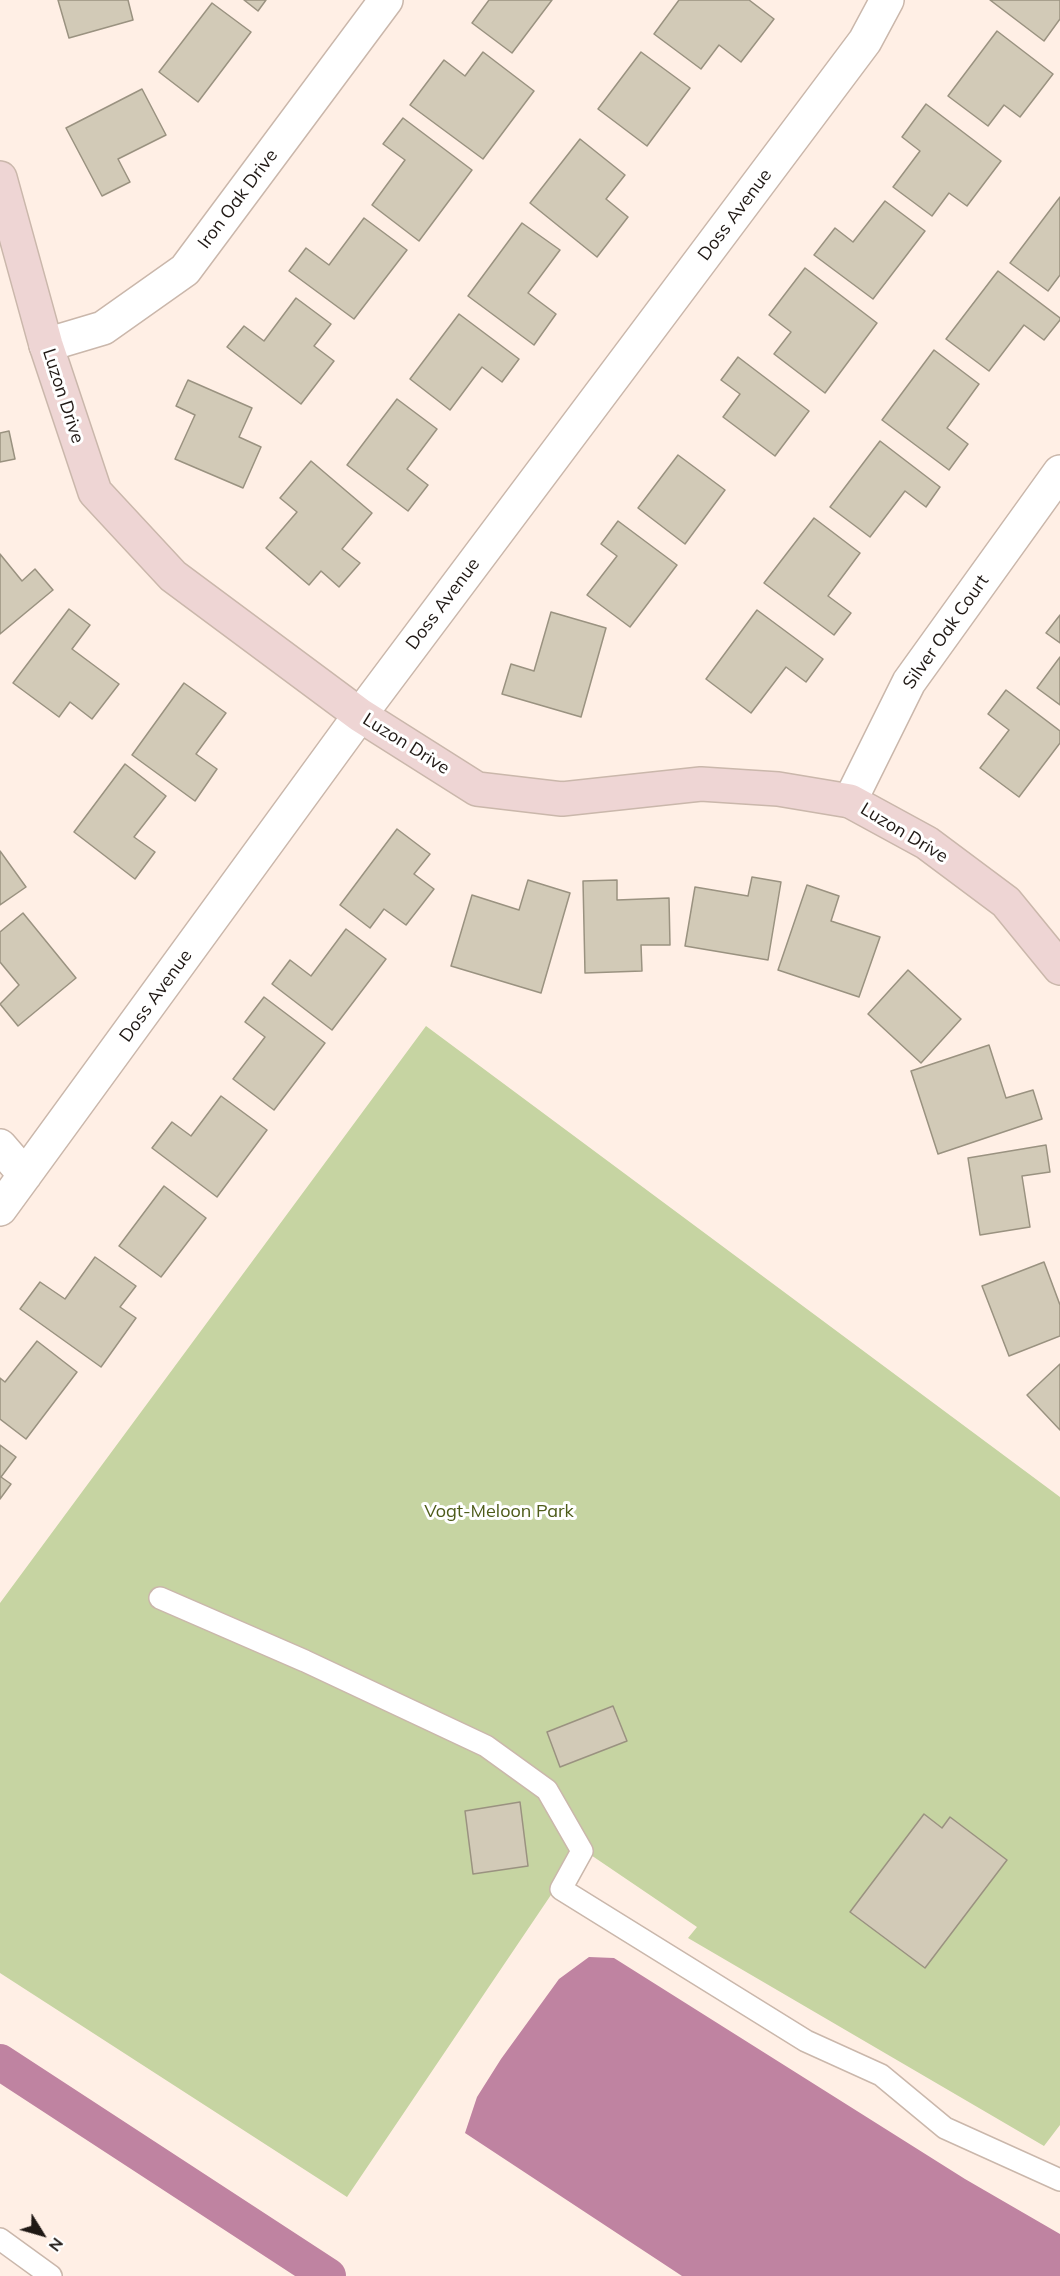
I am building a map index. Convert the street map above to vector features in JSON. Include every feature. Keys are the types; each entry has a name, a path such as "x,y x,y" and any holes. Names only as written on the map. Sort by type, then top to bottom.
{"street":[{"name":"Iron Oak Drive","path":"46,345 103,328 185,270 386,0"},
{"name":"Doss Avenue","path":"0,1209 360,716 865,41 887,0"},
{"name":"Luzon Drive","path":"0,178 46,345 95,492 173,576 360,716 477,789 562,799 701,784 778,789 850,801 927,843 1006,902 1060,968"},
{"name":"Silver Oak Court","path":"850,801 909,682 1060,472"},
{"path":"0,1146 25,1175"}],"lane":[{"path":"160,1598 305,1661 486,1746 547,1790 582,1851 561,1889 806,2041 880,2075 945,2128 1060,2180"},
{"path":"0,2239 51,2276"}],"green space":[{"name":"Vogt-Meloon Park","path":"426,1026 1060,1497 1060,2125 1044,2146 688,1938 697,1927 582,1849 347,2197 0,1973 0,1603"}],"shaded area":[{"path":"589,1957 614,1958 965,2179 1060,2234 1060,2276 682,2276 465,2133 477,2097 501,2059 559,1979"}],"building":[{"path":"58,0 128,0 133,20 69,38"},
{"path":"244,0 266,0 258,11"},
{"path":"489,0 552,0 512,53 472,23"},
{"path":"679,0 749,0 774,19 741,62 719,45 701,69 654,34"},
{"path":"990,0 1060,0 1060,19 1044,41"},
{"path":"212,3 251,32 198,102 159,72"},
{"path":"997,31 1053,74 1020,117 1004,105 988,126 948,96"},
{"path":"483,52 534,91 483,159 410,105 444,60 465,76"},
{"path":"641,52 690,88 647,146 598,109"},
{"path":"142,89 166,135 118,159 130,182 102,196 66,128"},
{"path":"926,104 1001,161 967,206 949,193 932,216 893,187 920,151 902,137"},
{"path":"403,118 472,170 419,241 372,205 405,160 383,144"},
{"path":"580,139 625,175 606,199 628,217 597,257 530,203"},
{"path":"1060,197 1060,275 1048,291 1010,263"},
{"path":"885,201 925,231 873,299 814,255 835,228 853,242"},
{"path":"364,218 407,250 354,319 289,271 306,248 329,265"},
{"path":"522,223 560,250 528,293 556,314 534,345 468,296"},
{"path":"805,268 877,323 825,393 774,354 791,332 769,315"},
{"path":"998,271 1060,320 1044,340 1024,325 989,371 946,339"},
{"path":"296,298 331,324 314,346 334,361 301,404 227,347 244,326 264,341"},
{"path":"459,314 519,359 502,382 482,367 450,410 410,379"},
{"path":"934,350 979,384 947,428 968,444 949,470 882,420"},
{"path":"738,357 809,411 775,456 723,417 740,394 721,380"},
{"path":"188,380 252,408 239,437 261,447 243,488 175,459 195,415 176,406"},
{"path":"397,399 437,429 407,469 428,485 408,511 347,465"},
{"path":"9,431 15,459 0,462 0,433"},
{"path":"880,441 940,487 926,507 905,491 870,537 830,507"},
{"path":"678,455 725,490 685,544 638,508"},
{"path":"311,461 372,513 342,549 360,563 339,587 321,571 309,585 266,548 297,512 280,498"},
{"path":"814,518 860,553 828,596 851,613 834,635 764,583"},
{"path":"618,521 677,565 630,627 587,595 617,556 601,544"},
{"path":"0,554 22,581 35,569 53,590 0,634"},
{"path":"69,609 90,625 72,649 119,684 92,719 70,702 59,717 13,683"},
{"path":"757,610 823,659 806,682 786,667 751,713 706,679"},
{"path":"551,612 606,628 581,717 502,694 511,664 534,671"},
{"path":"1060,615 1060,643 1046,633"},
{"path":"1060,657 1060,705 1037,688"},
{"path":"184,683 226,713 196,754 217,769 195,801 132,755"},
{"path":"1006,690 1060,731 1060,743 1019,797 980,768 1009,730 988,714"},
{"path":"125,764 166,796 134,837 155,852 135,879 74,832"},
{"path":"397,829 430,854 414,874 434,889 406,925 384,909 370,928 340,905"},
{"path":"0,851 26,887 0,905"},
{"path":"752,877 781,882 768,960 685,946 695,887 748,896"},
{"path":"528,880 570,893 541,993 451,966 472,895 519,910"},
{"path":"617,880 617,900 669,898 670,945 641,945 642,971 585,973 583,881"},
{"path":"807,885 839,896 831,921 880,937 859,997 778,970"},
{"path":"23,913 76,978 18,1026 0,1004 19,985 0,962 0,932"},
{"path":"346,929 386,959 332,1030 272,984 290,960 311,976"},
{"path":"908,970 961,1019 921,1063 868,1014"},
{"path":"264,997 325,1043 274,1110 233,1079 265,1037 245,1022"},
{"path":"989,1045 1006,1098 1033,1090 1042,1119 938,1154 911,1071"},
{"path":"221,1096 267,1130 217,1197 152,1148 172,1122 191,1136"},
{"path":"1046,1145 1050,1172 1022,1176 1030,1227 980,1235 968,1158"},
{"path":"164,1186 206,1218 161,1277 119,1246"},
{"path":"95,1257 136,1286 120,1307 136,1318 101,1367 20,1309 40,1282 65,1299"},
{"path":"1044,1262 1060,1305 1060,1336 1009,1356 982,1286"},
{"path":"37,1341 77,1372 26,1439 0,1419 0,1378 5,1382"},
{"path":"1060,1364 1060,1430 1027,1395"},
{"path":"0,1445 16,1457 1,1477 11,1484 0,1499"},
{"path":"613,1706 627,1741 560,1767 547,1732"},
{"path":"520,1802 528,1866 473,1874 465,1811"},
{"path":"924,1814 942,1828 950,1817 1007,1860 925,1968 850,1912"}],"waterway":[{"path":"0,2062 328,2276"}]}
